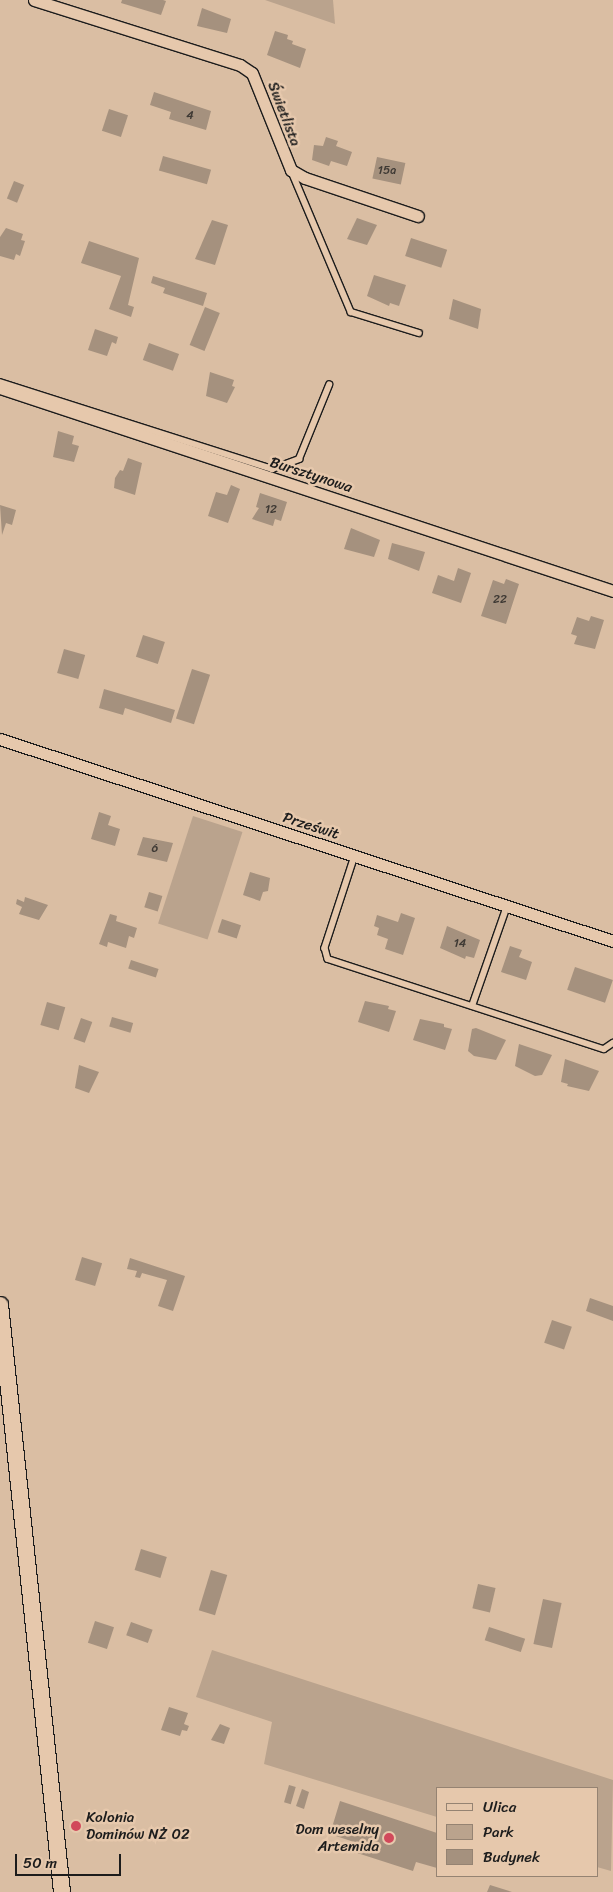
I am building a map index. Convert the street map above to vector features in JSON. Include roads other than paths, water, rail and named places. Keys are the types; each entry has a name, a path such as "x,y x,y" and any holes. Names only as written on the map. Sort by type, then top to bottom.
{"street":[{"name":"Świetlista","path":"34,0 240,65 252,73 291,170 305,178 418,216"},
{"name":"Bursztynowa","path":"0,388 613,591"},
{"name":"Prześwit","path":"0,739 613,941"},
{"path":"0,1305 62,1892"}],"lane":[{"path":"291,170 351,312 418,333"},
{"path":"0,382 272,469 299,459 329,385"},
{"path":"355,856 325,948 328,959 604,1049 613,1043"},
{"path":"472,1006 507,906"}],"place":[{"name":"Kolonia Dominów NŻ 02","path":"76,1826"},
{"name":"Dom weselny Artemida","path":"389,1838"}]}
